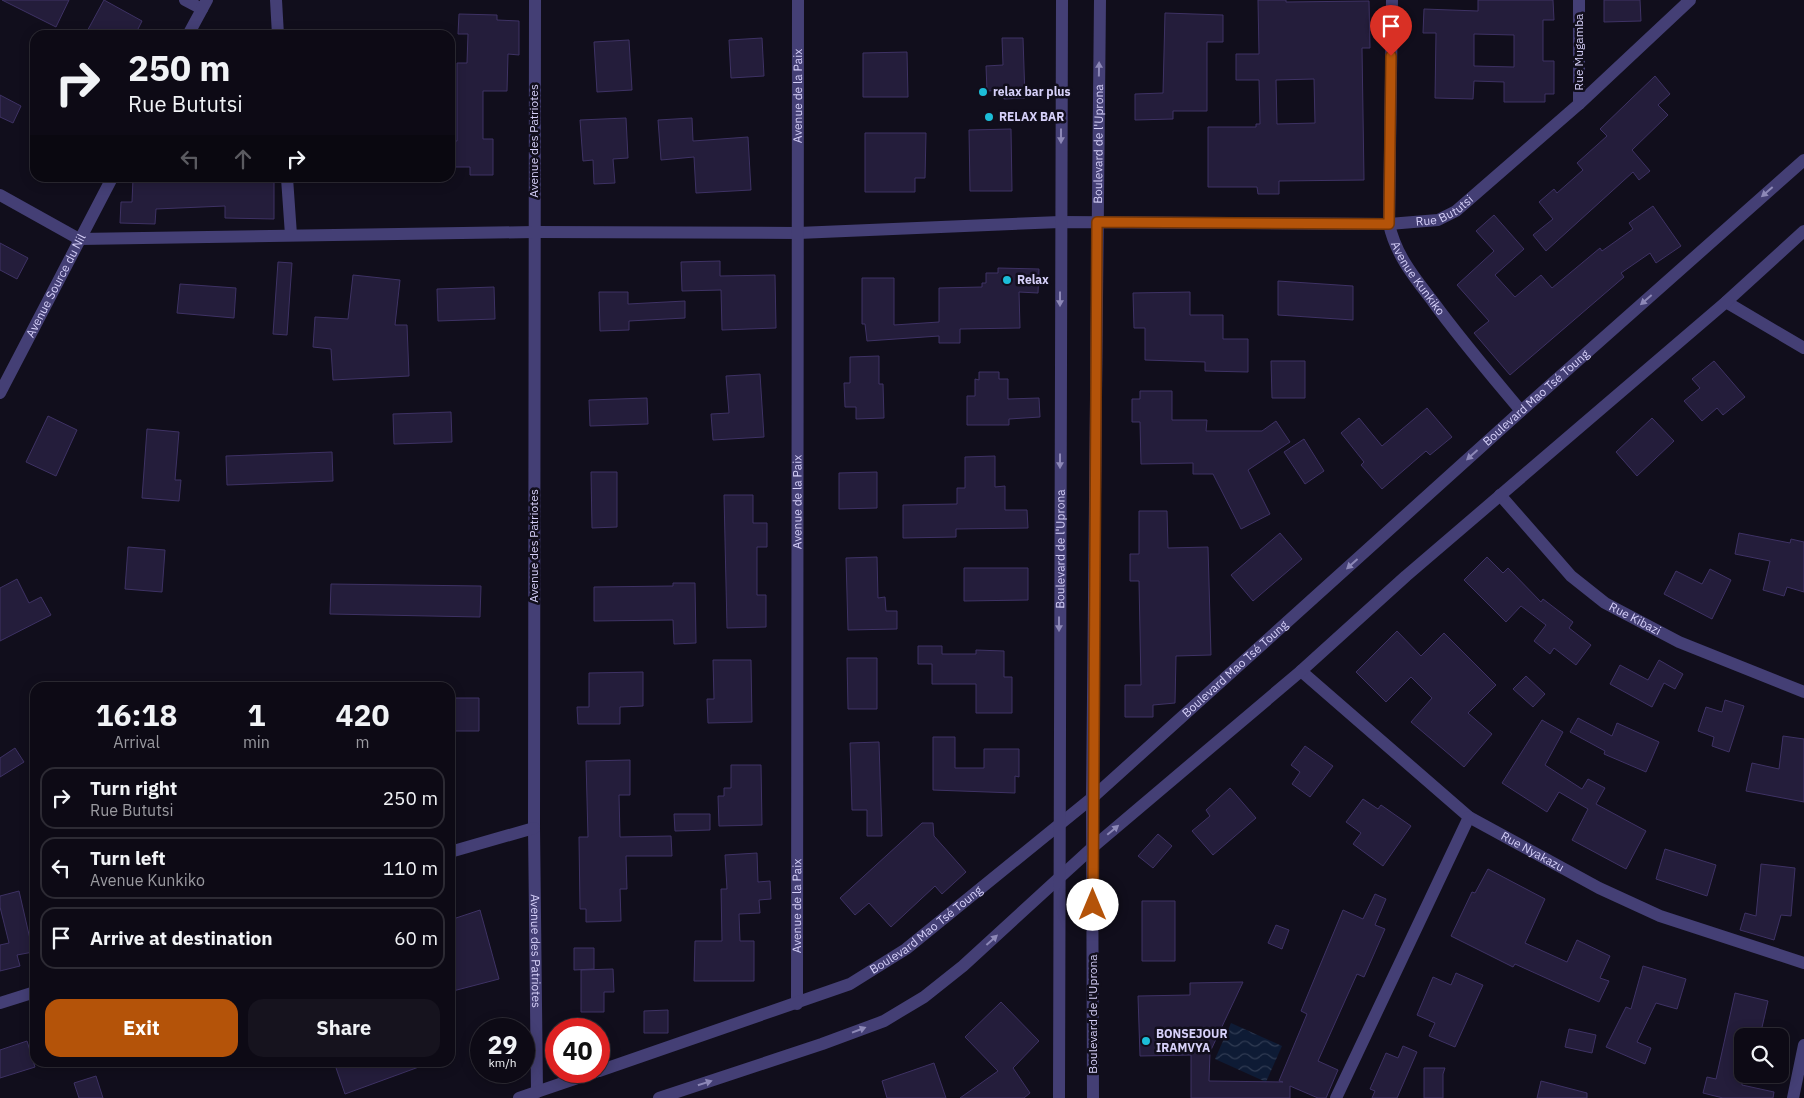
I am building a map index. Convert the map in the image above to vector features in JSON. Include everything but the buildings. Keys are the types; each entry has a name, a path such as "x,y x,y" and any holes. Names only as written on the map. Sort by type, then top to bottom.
{"street":[{"path":"185,0 204,4 191,30"},
{"path":"276,0 278,30"},
{"name":"Avenue des Patriotes","path":"535,0 534,828 537,1092"},
{"name":"Avenue de la Paix","path":"797,1004 798,0"},
{"name":"Boulevard de l'Uprona","path":"1059,1098 1062,0"},
{"name":"Boulevard de l'Uprona","path":"1093,1098 1092,798 1100,0"},
{"name":"Avenue Kunkiko","path":"1392,0 1389,224 1393,242 1401,259 1459,337 1521,411"},
{"name":"Rue Mugamba","path":"1579,0 1579,104"},
{"name":"Rue Bututsi","path":"79,239 534,232 798,233 1060,222 1389,224 1438,220 1456,211 1579,104 1690,0"},
{"name":"Boulevard Mao Tsé Toung","path":"610,1067 797,1004 850,984 906,949 1059,827 1521,411 1804,160"},
{"name":"Avenue Source du Nil","path":"0,393 110,182"},
{"path":"287,182 291,235"},
{"path":"0,195 79,239"},
{"path":"659,1098 822,1044 884,1021 924,997 963,966 1093,847 1300,671 1500,495 1726,302 1804,230"},
{"path":"1726,302 1804,348"},
{"name":"Rue Kibazi","path":"1500,495 1571,576 1605,602 1679,642 1804,692"},
{"name":"Rue Nyakazu","path":"1300,671 1469,817 1599,888 1660,916 1804,963"},
{"path":"1336,1098 1469,817"},
{"path":"455,851 534,828"},
{"path":"0,1002 30,993"},
{"path":"1794,1098 1804,1045"},
{"name":"Boulevard Mao Tsé Toung","path":"518,1098 564,1083"}],"water":[{"path":"1231,1023 1282,1046 1266,1082 1215,1059"}],"place":[{"name":"relax bar plus","path":"983,92"},
{"name":"RELAX BAR","path":"989,117"},
{"name":"Relax","path":"1007,280"},
{"name":"BONSEJOUR IRAMVYA","path":"1146,1041"}],"route":[{"path":"1093,905 1092,778 1097,222 1389,224 1391,56"}]}
